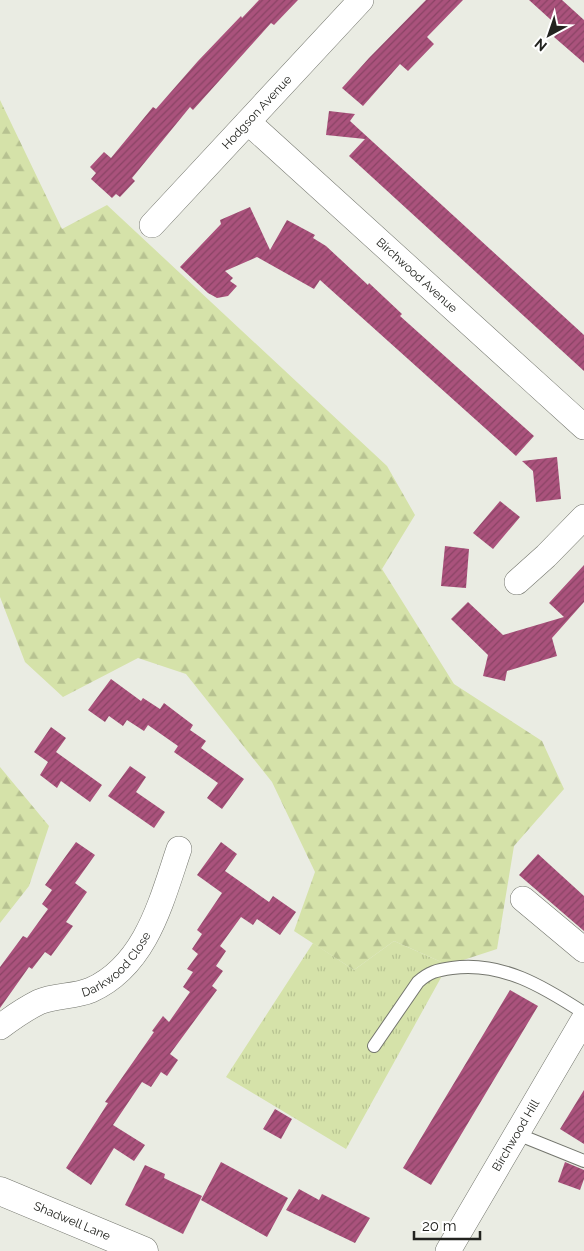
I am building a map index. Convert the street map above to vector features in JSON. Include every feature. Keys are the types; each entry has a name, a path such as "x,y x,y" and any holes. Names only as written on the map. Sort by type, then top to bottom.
{"street":[{"name":"Hodgson Avenue","path":"152,225 361,0"},
{"name":"Birchwood Avenue","path":"248,122 584,427"},
{"path":"517,582 546,556 584,517"},
{"name":"Darkwood Close","path":"0,1027 40,1002 90,990 119,973 138,949 156,918 179,849"},
{"path":"524,899 584,950"},
{"name":"Birchwood Hill","path":"448,1251 584,1019"},
{"name":"Shadwell Lane","path":"0,1191 144,1251"}],"lane":[{"path":"374,1046 418,982 427,974 438,970 461,967 485,967 500,971 534,983 584,1013"},
{"path":"517,1134 584,1160"}],"green space":[{"path":"0,100 62,229 107,205 387,466 415,515 382,569 454,684 542,741 564,789 514,846 497,949 448,965 394,941 354,970 294,931 315,872 272,782 186,674 138,658 63,697 25,662 0,597"},
{"path":"0,767 49,826 29,886 0,923"},
{"path":"394,941 448,965 346,1149 226,1077 313,943 354,970"}],"building":[{"path":"259,0 298,0 274,25 271,23 193,110 190,107 132,178 135,181 120,197 116,194 112,198 91,179 96,173 90,167 104,152 111,158 153,107 156,109 198,61"},
{"path":"426,0 463,0 427,37 434,44 408,71 400,64 363,106 342,88"},
{"path":"529,0 562,0 584,20 584,63 554,37 561,29"},
{"path":"329,111 355,114 350,121 584,335 584,371 349,156 365,139 326,135"},
{"path":"250,207 270,250 287,220 315,235 313,238 326,246 368,285 369,283 402,314 400,316 534,436 516,456 320,280 314,289 257,257 225,271 233,278 230,281 237,286 228,296 217,298 208,293 180,267 221,224 220,220"},
{"path":"557,457 561,499 536,502 533,471 522,461"},
{"path":"500,501 520,517 493,549 473,533"},
{"path":"445,546 469,549 466,588 441,586"},
{"path":"584,565 584,602 552,638 557,656 507,671 505,681 483,676 488,655 451,619 468,602 503,635 564,617 549,603"},
{"path":"111,679 141,701 143,698 160,709 164,703 193,725 190,730 206,741 201,748 244,779 222,809 207,798 218,783 174,752 178,746 148,725 144,731 127,720 123,726 109,716 105,722 88,710"},
{"path":"51,727 66,738 56,752 102,785 90,802 61,781 57,788 40,775 48,762 34,752"},
{"path":"130,766 146,777 136,792 165,812 154,828 108,796"},
{"path":"76,842 95,855 75,883 87,892 66,922 73,926 51,956 45,952 32,969 29,967 0,1008 0,967 23,936 27,938 48,909 42,904 52,890 45,885"},
{"path":"221,842 237,854 225,871 269,902 273,896 296,912 280,935 257,919 253,925 241,917 220,946 226,951 216,966 223,971 212,986 217,990 170,1054 178,1060 167,1076 161,1072 151,1087 142,1082 113,1125 145,1145 134,1161 114,1148 91,1185 66,1168 108,1103 105,1102 154,1032 152,1031 163,1016 169,1022 190,992 183,987 193,972 187,969 198,954 192,949 202,934 197,930 222,893 197,875"},
{"path":"538,854 584,896 584,931 519,875"},
{"path":"510,990 538,1006 431,1185 403,1168"},
{"path":"584,1090 584,1144 560,1129"},
{"path":"275,1109 292,1119 281,1139 263,1129"},
{"path":"221,1162 288,1198 267,1237 201,1200"},
{"path":"565,1162 584,1170 584,1179 580,1190 558,1182"},
{"path":"145,1165 165,1174 164,1178 202,1196 183,1234 125,1205"},
{"path":"299,1189 319,1200 322,1194 370,1218 355,1243 286,1210"}]}
